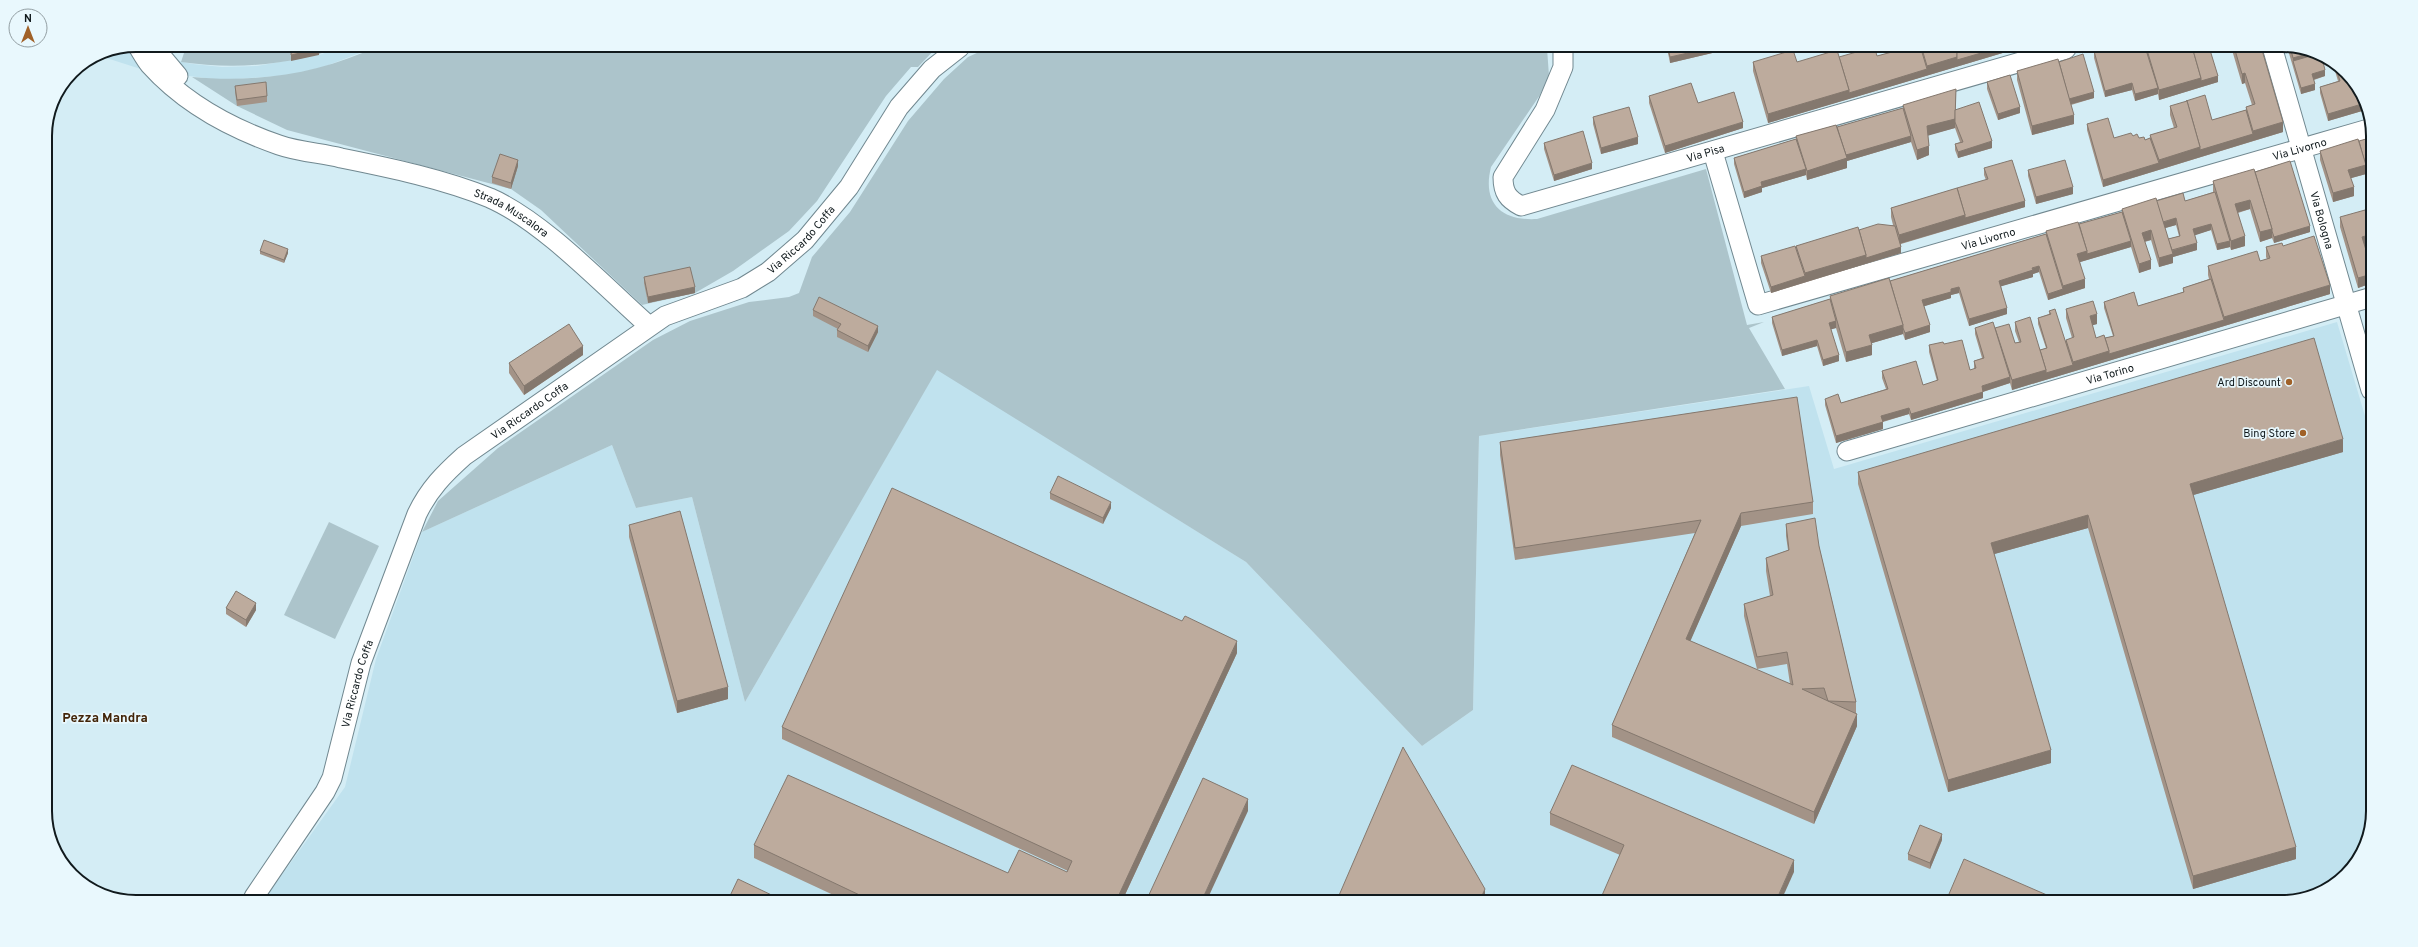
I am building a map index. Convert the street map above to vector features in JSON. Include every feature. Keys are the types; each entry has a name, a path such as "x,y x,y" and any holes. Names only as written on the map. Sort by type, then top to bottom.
{"street":[{"path":"141,52 149,64 181,96 207,113 280,146 342,158"},
{"path":"157,52 164,62 187,84 210,101 245,121 282,139 342,158"},
{"name":"Via Riccardo Coffa","path":"255,895 325,792 332,778 360,663 417,514 426,495 438,480 464,456 649,326 665,316 742,288 768,272 805,240 849,187 899,107 932,69 954,52"},
{"name":"Via Pisa","path":"1563,52 1564,67 1545,110 1503,177 1503,188 1508,199 1521,206 1714,152 2056,52"},
{"name":"Via Bologna","path":"2274,52 2366,373"},
{"name":"Via Livorno","path":"1714,152 1758,305 2366,130"},
{"name":"Strada Muscalora","path":"342,158 453,185 511,208 555,242 649,326"},
{"name":"Via Torino","path":"1847,451 2366,298"}],"shaded area":[{"path":"133,52 193,64 222,67 257,66 319,55 327,52 362,52 326,66 291,75 222,80 147,71 105,58"},
{"path":"2337,322 2366,419 2366,811 2362,838 2352,858 2333,878 2324,884 2309,891 2282,895 267,895 345,787 376,659 422,532 612,445 636,508 692,497 745,702 937,369 1246,562 1422,746 1473,710 1479,436 1809,386 1834,469"}],"green space":[{"path":"184,52 327,52 265,64 223,66 181,62"},
{"path":"365,52 932,52 918,67 911,67 886,96 817,201 789,231 733,271 695,293 642,305 541,210 511,189 287,130 237,106 192,77 240,79 264,77 310,70"},
{"path":"979,52 1547,52 1549,76 1540,95 1491,167 1489,191 1492,200 1504,213 1513,217 1537,219 1706,169 1747,325 1764,322 1749,328 1785,389 1479,436 1473,710 1422,746 1246,562 937,370 745,702 692,497 636,508 612,445 422,532 438,501 498,448 653,340 690,321 749,302 789,297 799,293 812,257 850,212 908,121 944,79 968,57"},
{"path":"329,522 379,546 335,639 284,615"}],"building":[{"path":"291,52 305,52 291,55"},
{"path":"1669,52 1692,52 1670,57"},
{"path":"1786,52 1794,52 1797,62 1830,52 1838,52 1849,90 1768,114 1753,62"},
{"path":"1856,52 1876,52 1877,56 1892,52 1922,52 1927,69 1849,93 1839,57"},
{"path":"1923,52 1957,52 1957,57 1927,66"},
{"path":"1957,52 1985,52 1957,60"},
{"path":"2094,52 2147,52 2158,88 2135,94 2132,83 2105,91"},
{"path":"2148,52 2194,52 2201,78 2159,90"},
{"path":"2194,52 2211,52 2218,76 2201,81"},
{"path":"2236,52 2263,52 2283,122 2253,131 2246,107 2255,104 2245,73 2242,74"},
{"path":"2292,53 2304,55 2293,58"},
{"path":"2083,54 2094,92 2069,99 2059,62"},
{"path":"2309,56 2323,63 2325,70 2312,74 2315,84 2301,88 2293,61"},
{"path":"2058,59 2074,115 2032,126 2017,71"},
{"path":"2338,74 2349,85 2360,105 2328,114 2320,87 2340,81"},
{"path":"2010,75 2020,107 1998,114 1987,82"},
{"path":"266,82 267,96 237,100 235,86"},
{"path":"1691,83 1698,103 1734,92 1743,122 1665,146 1649,96"},
{"path":"1956,89 1955,119 1927,126 1929,146 1917,150 1903,105"},
{"path":"2205,95 2212,120 2246,110 2253,134 2200,150 2186,101"},
{"path":"2187,101 2200,147 2159,160 2150,135 2177,127 2170,106"},
{"path":"1979,102 1992,141 1958,152 1955,144 1963,142 1955,122 1955,110"},
{"path":"1629,107 1638,137 1601,148 1593,117"},
{"path":"1903,108 1911,136 1846,155 1837,127"},
{"path":"2108,118 2114,138 2131,133 2133,136 2137,134 2139,138 2144,137 2145,140 2150,138 2159,163 2103,180 2087,124"},
{"path":"1836,125 1847,158 1807,171 1796,136"},
{"path":"1583,131 1592,163 1554,175 1544,143"},
{"path":"1796,139 1806,169 1761,182 1762,186 1744,192 1734,158"},
{"path":"2358,139 2366,165 2348,170 2354,187 2333,193 2320,151"},
{"path":"2366,139 2366,167 2359,141"},
{"path":"500,154 518,160 511,183 492,177"},
{"path":"2012,160 2025,201 1965,218 1957,188 1988,179 1984,168"},
{"path":"2065,160 2073,187 2036,197 2028,170"},
{"path":"2290,161 2310,226 2274,237 2255,172"},
{"path":"2254,169 2272,229 2260,232 2250,200 2235,204 2245,236 2231,241 2213,181"},
{"path":"1957,188 1965,215 1899,235 1891,208"},
{"path":"2215,192 2230,241 2217,244 2211,224 2193,229 2197,243 2172,250 2168,239 2180,236 2176,218 2163,222 2156,201 2183,193 2185,201"},
{"path":"2156,198 2173,254 2159,258 2151,230 2142,233 2151,260 2139,264 2122,209"},
{"path":"2365,210 2366,236 2362,237 2366,250 2366,276 2358,278 2340,217"},
{"path":"2122,212 2131,241 2087,254 2079,224"},
{"path":"2078,222 2087,251 2077,254 2085,279 2063,286 2046,231"},
{"path":"1878,224 1895,226 1901,247 1866,258 1859,230"},
{"path":"1858,227 1866,255 1805,273 1796,246"},
{"path":"2046,234 2063,289 2048,294 2039,266 2032,268 2033,270 1999,281 2007,308 1969,319 1959,287 1951,289 1951,292 1922,300 1930,325 1905,333 1890,281"},
{"path":"2314,236 2330,285 2224,317 2208,266 2257,251 2260,261 2270,258 2266,247 2282,243 2283,246"},
{"path":"264,240 288,249 284,260 260,251"},
{"path":"1795,246 1805,276 1771,287 1761,256"},
{"path":"690,267 695,287 648,297 644,277"},
{"path":"1889,278 1903,325 1869,335 1872,345 1846,352 1830,296"},
{"path":"2211,279 2224,320 2109,354 2105,338 2114,336 2104,302 2134,292 2138,306 2184,292 2183,288"},
{"path":"819,297 878,326 868,346 837,330 841,324 813,310"},
{"path":"1830,299 1836,321 1829,323 1839,355 1823,360 1817,340 1782,350 1772,317"},
{"path":"2093,301 2097,314 2090,316 2096,338 2104,335 2109,351 2073,362 2066,340 2074,337 2066,309"},
{"path":"2055,309 2073,365 2046,373 2040,350 2047,348 2038,318 2051,314 2049,311"},
{"path":"2030,317 2046,370 2012,380 1995,328 2009,324 2015,343 2021,342 2015,322"},
{"path":"1993,322 2010,377 1982,386 1983,392 1911,414 1909,408 1881,416 1883,422 1836,436 1825,399 1838,394 1841,403 1888,389 1882,371 1916,361 1923,385 1938,380 1929,345 1943,342 1944,344 1962,340 1970,370 1976,368 1974,361 1984,358 1975,328"},
{"path":"569,324 583,346 524,386 509,363"},
{"path":"2314,338 2343,439 2190,484 2296,847 2193,876 2088,515 1991,543 2051,750 1948,780 1858,472"},
{"path":"1797,397 1813,502 1741,513 1686,639 1793,685 1787,652 1757,657 1744,604 1773,595 1766,558 1789,550 1786,524 1815,518 1819,546 1856,702 1828,701 1857,714 1814,812 1612,725 1701,520 1515,548 1500,442","holes":["1824,688 1828,701 1802,689"]},
{"path":"1058,476 1111,502 1103,518 1050,493"},
{"path":"892,488 1182,621 1185,616 1237,641 1119,895 860,895 754,845 788,775 1008,873 1019,850 1067,872 1072,861 782,727"},
{"path":"680,511 728,687 677,701 629,525"},
{"path":"236,591 256,603 246,620 226,608"},
{"path":"1403,747 1485,889 1482,895 1339,895"},
{"path":"1572,765 1794,860 1779,895 1602,895 1624,845 1550,813"},
{"path":"1203,778 1248,799 1204,895 1149,895"},
{"path":"1920,825 1942,834 1930,863 1908,854"},
{"path":"1964,859 2047,895 1949,895"},
{"path":"738,879 772,895 730,895"}],"place":[{"name":"Ard Discount","path":"2289,382"},
{"name":"Bing Store","path":"2303,433"}],"district":[{"name":"Pezza Mandra","path":"105,717"}]}
